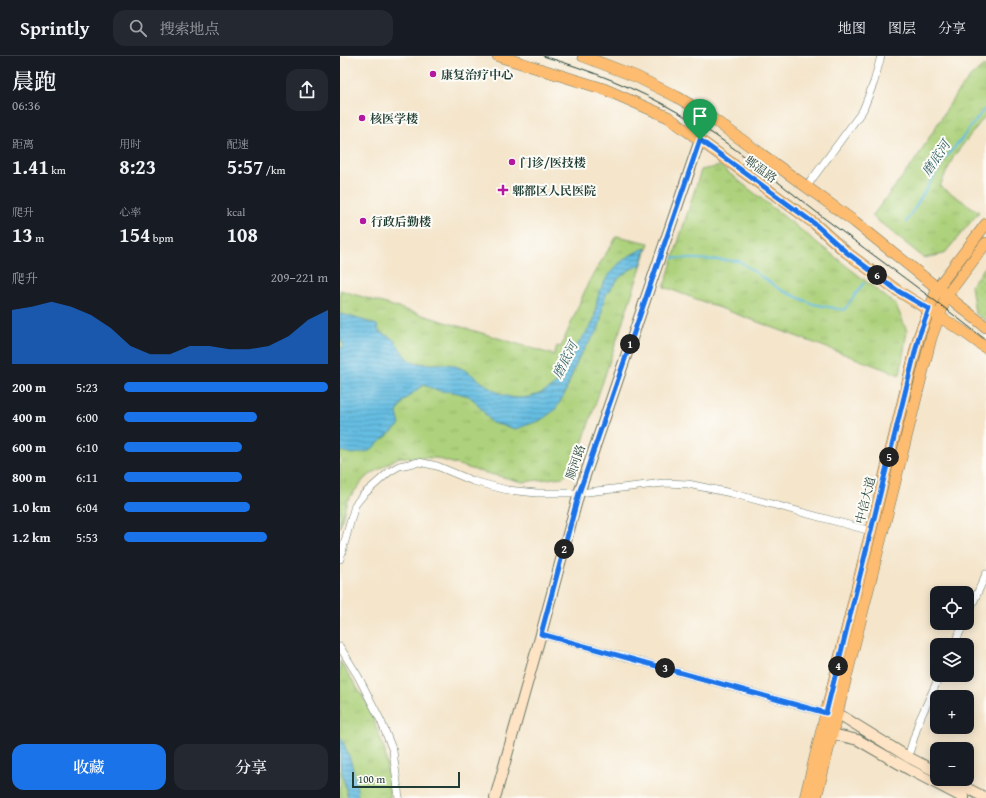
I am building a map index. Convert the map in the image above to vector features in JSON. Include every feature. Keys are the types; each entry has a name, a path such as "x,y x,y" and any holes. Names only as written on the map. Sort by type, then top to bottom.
{"main road":[{"name":"郫温路","path":"498,56 604,89 668,117 815,224 846,252 898,291 929,309 986,348"},
{"name":"郫温路","path":"583,56 637,77 677,97 706,114 856,222 986,327"},
{"name":"中信大道","path":"805,798 919,336 938,287 986,224"},
{"name":"中信大道","path":"816,798 931,338 947,295 986,243"}],"street":[{"path":"806,186 863,110 874,82 881,56"},
{"name":"顺河路","path":"495,798 579,493 700,140"},
{"path":"340,558 355,505 363,495 399,466 419,462 437,466 473,482 507,490 537,493 579,493 664,483 688,484 731,493 871,531"},
{"path":"974,601 986,574"},
{"path":"541,634 826,713"},
{"path":"340,647 358,676 381,721 392,751 399,798"},
{"path":"908,757 919,722 937,682"},
{"path":"837,713 908,757 930,768"},
{"path":"832,734 858,740 910,770 964,798"},
{"path":"963,786 986,798"}],"green space":[{"path":"986,65 986,115 954,156 940,186 979,212 944,254 924,258 872,216 916,159 956,94 971,76"},
{"path":"720,166 896,305 907,331 900,375 664,287 701,170"},
{"path":"617,236 649,243 574,468 563,477 523,482 478,471 436,458 399,457 365,478 347,501 340,527 340,290 554,355 557,346 561,347 589,281"},
{"path":"986,266 986,321 975,313 971,285"},
{"path":"340,661 368,705 385,751 390,798 340,798"}],"water":[{"path":"646,248 641,265 631,269 619,278 607,293 603,303 598,330 579,357 565,393 555,410 541,420 516,429 492,423 476,402 469,396 454,392 440,391 423,385 403,401 397,413 400,425 369,451 353,454 340,451 340,350 344,345 340,339 340,314 377,325 379,332 395,341 403,354 409,360 425,364 452,365 467,371 494,391 510,397 525,398 540,394 559,381 574,350 594,319 597,299 607,277 630,255"},
{"path":"340,736 352,766 358,798 348,798 340,763"}],"waterway":[{"name":"磨底河","path":"906,222 946,157 986,107"},
{"name":"磨底河","path":"673,258 739,261 781,290 813,304 844,310 864,283"}],"tram line":[{"path":"543,56 578,67 629,88 663,104 698,124 753,163 986,340"}],"place":[{"name":"康复治疗中心","path":"433,74"},
{"name":"核医学楼","path":"362,118"},
{"name":"门诊/医技楼","path":"512,162"},
{"name":"郫都区人民医院","path":"503,190"},
{"name":"行政后勤楼","path":"363,221"}],"route":[{"path":"700,140 815,224 846,252 898,291 929,309 919,336 826,713 541,634 579,493 700,140"}]}
